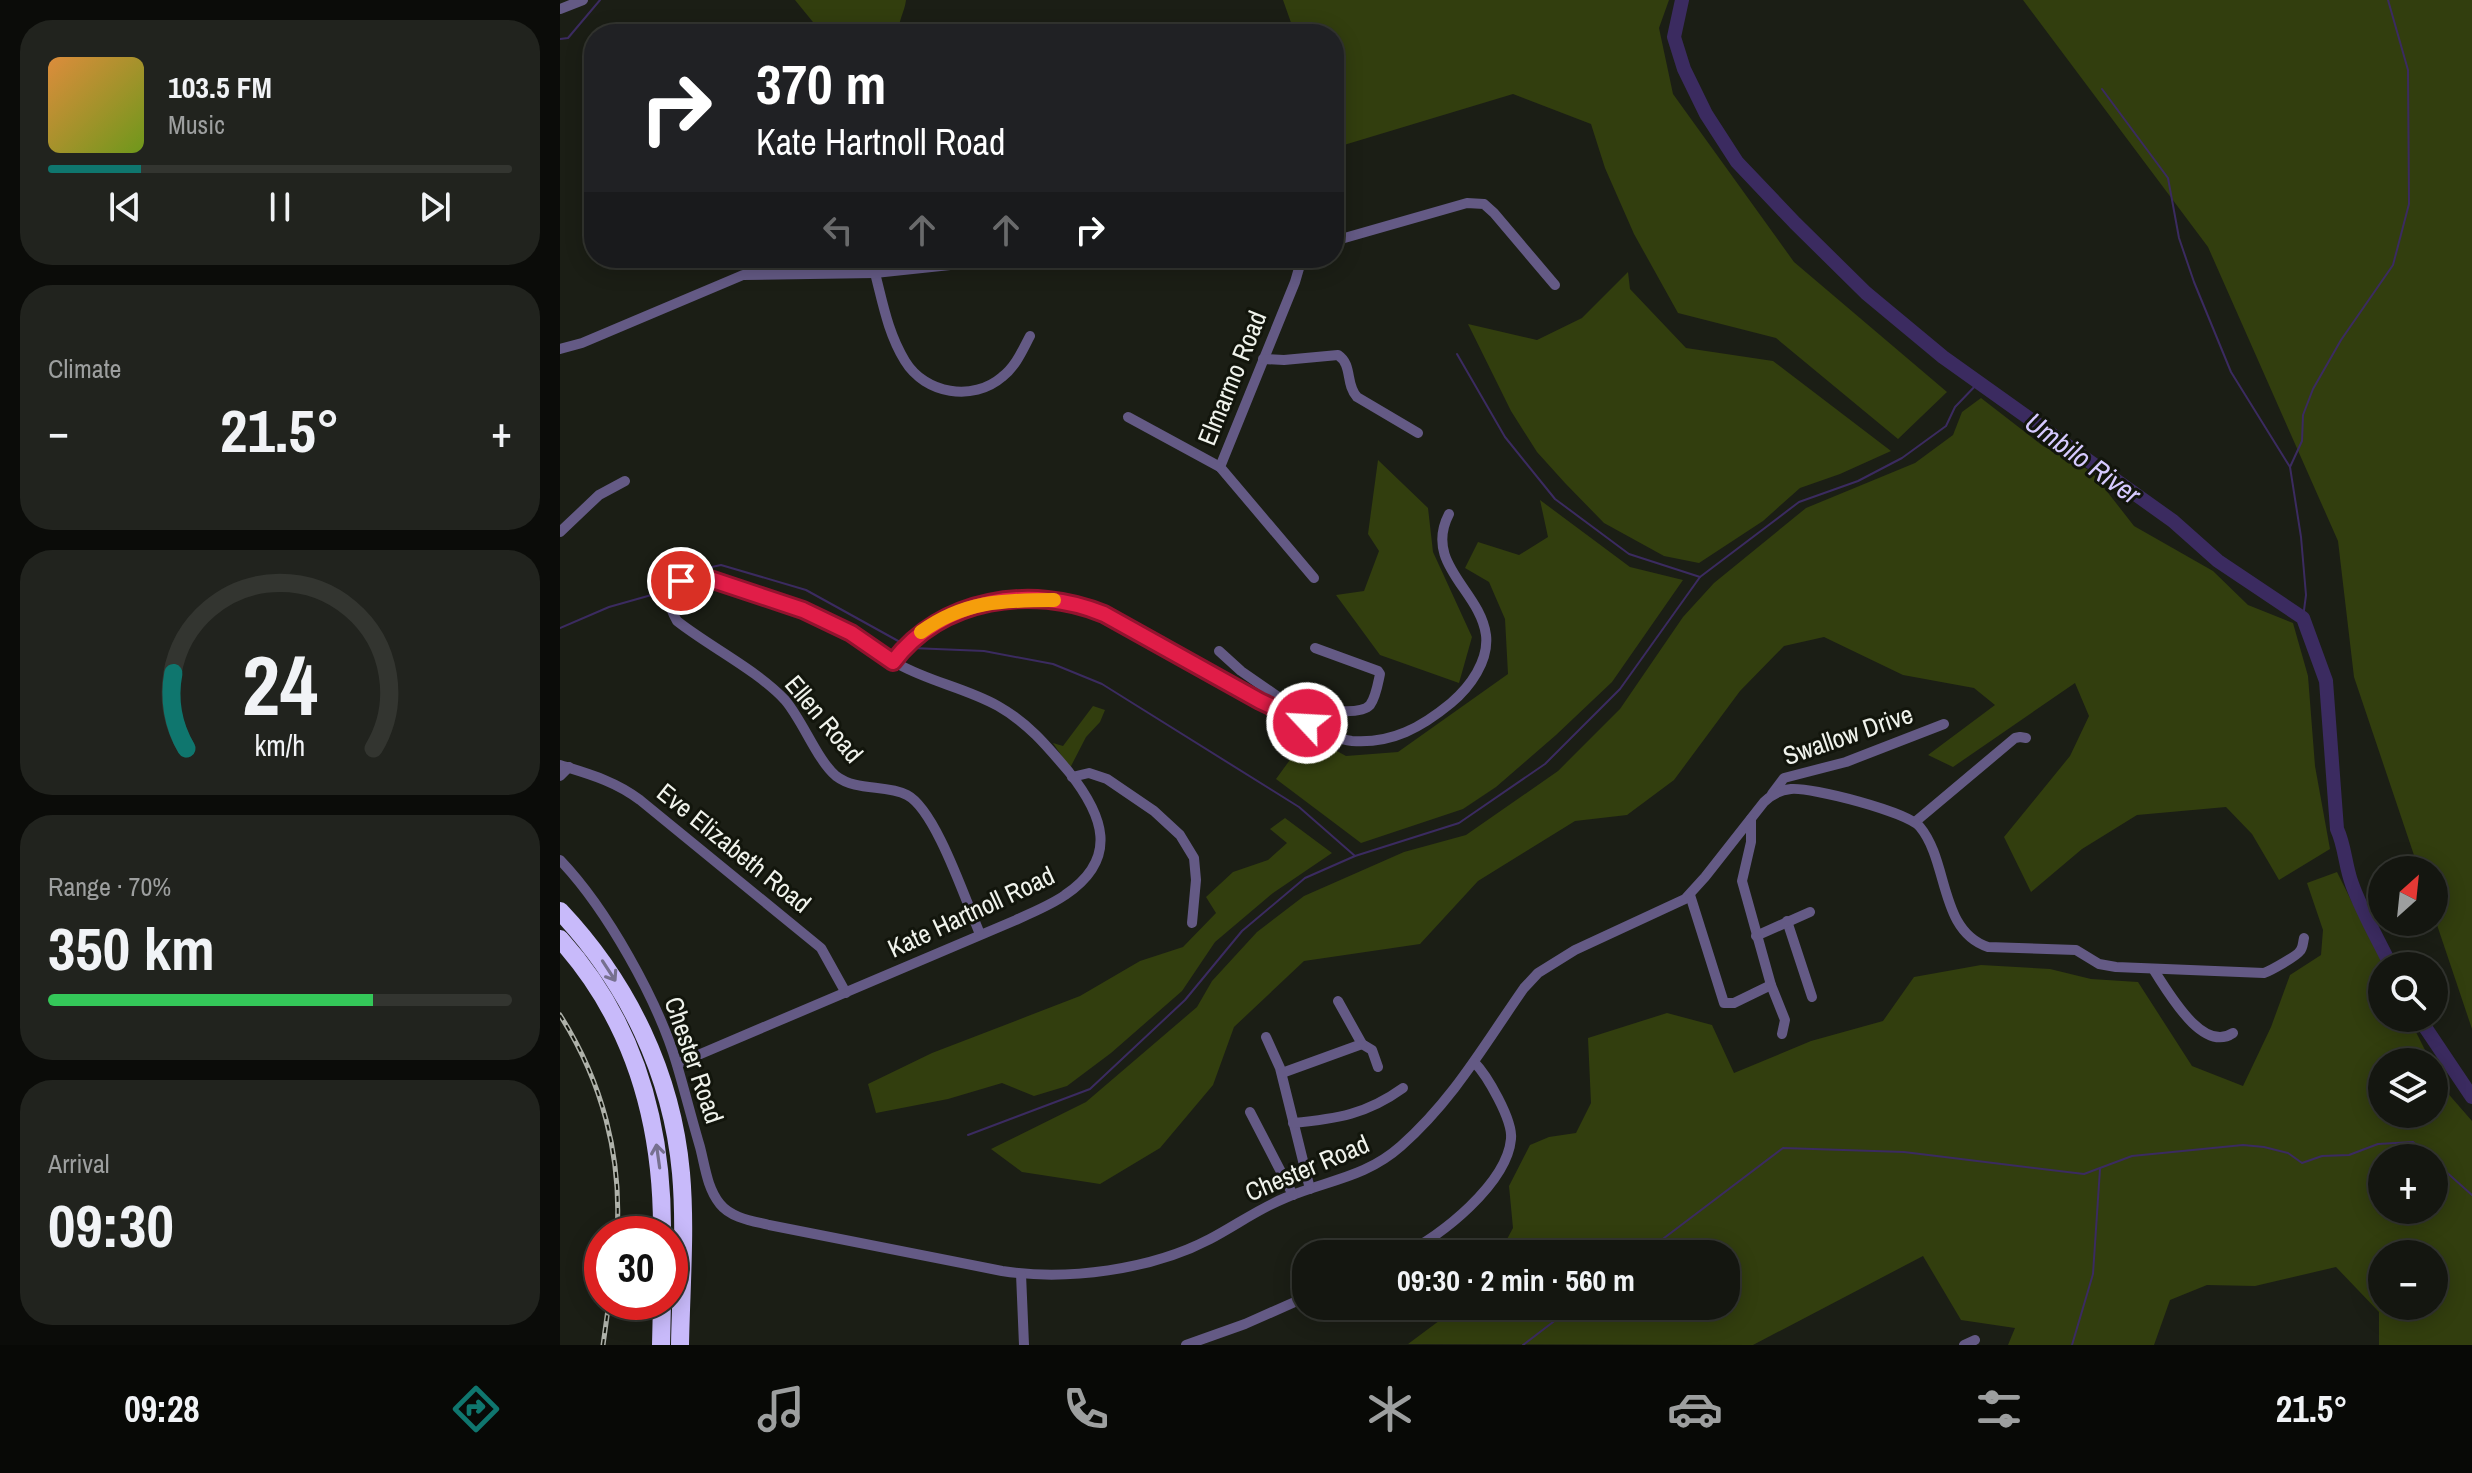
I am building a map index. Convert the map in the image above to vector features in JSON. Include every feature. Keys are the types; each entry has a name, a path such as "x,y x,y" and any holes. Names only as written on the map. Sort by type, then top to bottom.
{"highway":[{"path":"560,911 604,963 626,996 650,1047 669,1105 680,1161 682,1190 680,1345"},
{"path":"560,939 591,977 615,1018 642,1080 659,1156 662,1216"},
{"path":"661,1345 662,1320"}],"street":[{"path":"560,9 583,0"},
{"path":"1344,238 1477,202 1494,213 1555,285"},
{"path":"752,274 754,268"},
{"path":"560,349 582,343 733,277 752,274 875,273 922,268"},
{"name":"Elmarmo Road","path":"1299,268 1220,467 1314,578"},
{"path":"875,273 890,333 907,365 940,390 958,392 984,388 1001,378 1016,364 1030,336"},
{"path":"1263,359 1338,355 1347,363 1350,388 1357,397 1418,433"},
{"path":"1128,417 1220,467"},
{"path":"560,532 599,495 625,481"},
{"path":"893,662 925,629 968,607 1010,600 1054,600 1080,604 1342,739 1383,740 1421,726 1459,696 1479,669 1485,650 1486,635 1479,612 1446,559 1442,531 1449,514"},
{"name":"Kate Hartnoll Road","path":"670,609 669,599 674,587 695,574 817,616 851,633 916,674 976,695 1014,716 1038,735 1093,807 1101,827 1098,852 1088,874 1064,897 677,1064"},
{"name":"Ellen Road","path":"670,609 677,621 776,692 794,713 834,774 850,783 901,793 919,805 934,827 980,934"},
{"path":"1219,651 1285,707 1365,709 1372,702 1380,674 1378,671 1315,648"},
{"name":"Swallow Drive","path":"1772,794 1784,778 1846,762 1944,724"},
{"path":"1915,822 2015,738 2026,738"},
{"path":"560,776 564,766"},
{"name":"Eve Elizabeth Road","path":"564,766 624,788 808,936 830,960 846,993"},
{"path":"1072,777 1089,773 1107,779 1154,811 1180,835 1194,858 1196,880 1192,923"},
{"path":"1772,794 1786,789 1809,790 1915,822 1927,839 1962,930 1988,947 2076,950 2099,964 2153,969 2268,972 2299,953 2304,938"},
{"name":"Chester Road","path":"560,860 581,884 623,949 653,1004 677,1064 709,1184 719,1203 731,1213 769,1225 1021,1274 1088,1272 1158,1258 1194,1247 1265,1207 1367,1170 1387,1158 1441,1107 1524,988 1538,973 1575,950 1674,906 1690,895 1772,794"},
{"path":"1751,819 1751,845 1742,881 1771,985 1785,1020 1782,1034"},
{"path":"1690,895 1724,1003 1734,1003 1771,985"},
{"path":"1756,936 1810,912"},
{"path":"1787,921 1812,997"},
{"path":"2153,969 2185,1016 2202,1031 2217,1039 2227,1038 2233,1033"},
{"path":"1338,1001 1362,1044 1372,1050 1378,1067"},
{"path":"1266,1037 1282,1073 1310,1189"},
{"path":"1282,1073 1362,1044"},
{"path":"1429,1240 1478,1198 1495,1178 1511,1143 1509,1124 1487,1076 1474,1062"},
{"path":"1293,1123 1334,1119 1367,1110 1403,1088"},
{"path":"1250,1112 1293,1195"},
{"path":"1021,1274 1024,1345"},
{"path":"1186,1345 1292,1303"},
{"path":"1964,1345 1975,1340"}],"green space":[{"path":"795,0 906,0 900,24 815,24"},
{"path":"1283,0 1669,0 1659,28 1673,94 1794,262 1947,392 1898,439 1776,338 1678,313 1634,234 1605,168 1591,124 1513,94 1344,145 1344,24 1291,24"},
{"path":"2023,0 2472,0 2472,1029 2441,936 2448,936 2448,856 2414,856 2354,677 2338,541 2208,247"},
{"path":"1628,272 1630,289 1686,348 1773,361 1891,451 1800,488 1763,521 1699,563 1664,556 1604,523 1537,452 1511,411 1468,324 1537,340 1582,318"},
{"path":"1981,398 2043,446 2091,471 2134,526 2213,571 2248,605 2293,623 2308,676 2315,766 2330,849 2279,880 2252,834 2226,807 2137,815 2082,849 2031,892 2004,837 2070,756 2089,716 2075,683 1953,767 1928,755 1995,705 1974,688 1903,675 1824,637 1784,646 1740,691 1674,780 1627,815 1575,821 1478,881 1420,944 1304,961 1234,1027 1213,1085 1160,1148 1100,1184 1022,1172 991,1149 1086,1102 1197,1007 1212,981 1257,932 1304,896 1404,852 1466,835 1558,771 1620,709 1683,617 1714,583 1806,508 1915,463 1953,435 1962,412"},
{"path":"1378,460 1428,508 1433,552 1472,637 1459,683 1380,655 1336,595 1364,591 1379,551 1368,534"},
{"path":"1540,500 1630,567 1683,580 1612,682 1496,787 1463,809 1361,843 1276,779 1308,735 1346,756 1398,752 1508,674 1505,619 1489,582 1465,568 1478,542 1519,555 1548,537"},
{"path":"1093,706 1105,710 1070,768 1053,743 1063,746"},
{"path":"1285,818 1332,853 1273,893 1215,942 1182,991 1111,1053 1067,1086 1034,1096 1002,1083 948,1099 876,1113 868,1084 932,1053 1080,996 1140,961 1183,947 1216,913 1206,897 1233,872 1268,860 1287,843 1270,829"},
{"path":"2337,872 2377,952 2368,952 2368,1032 2416,1032 2424,1048 2368,1048 2368,1128 2448,1128 2448,1093 2472,1121 2472,1345 2379,1345 2379,1320 2448,1320 2448,1240 2368,1240 2368,1300 2336,1267 2255,1286 2207,1285 2170,1300 2154,1345 2008,1345 2015,1328 1961,1320 1923,1256 1753,1345 1408,1344 1440,1320 1740,1320 1740,1240 1507,1240 1513,1228 1509,1186 1530,1145 1549,1137 1576,1133 1591,1103 1588,1038 1667,1013 1712,1025 1734,1073 1811,1041 1883,1021 1914,977 1981,965 2050,969 2091,979 2138,982 2192,1066 2243,1086 2271,1027 2290,975 2321,955 2323,930 2307,883"}],"waterway":[{"path":"560,39 568,38 600,0"},
{"name":"Umbilo River","path":"1682,0 1674,37 1684,69 1706,114 1737,162 1795,223 1866,293 1943,357 2173,521 2218,561 2303,618 2326,681 2337,829 2356,894 2384,952"},
{"path":"2303,618 2306,595 2290,467 2302,441 2303,415 2313,389 2341,340 2393,265 2409,204 2408,70 2388,0"},
{"path":"2102,89 2168,178 2179,238 2231,372 2290,467"},
{"path":"1457,354 1505,437 1555,499 1629,554 1700,577"},
{"path":"968,1135 1090,1089 1185,1000 1242,931 1305,878 1355,856 1459,823 1545,764 1620,689 1700,577 1799,502 1858,481 1902,458 1946,426 1955,407 1979,382"},
{"path":"698,570 721,565 806,590 900,642"},
{"path":"560,628 609,607 662,592 678,574 684,573"},
{"path":"912,648 984,651 1053,664 1102,684 1299,807 1355,856"},
{"name":"Umbilo River","path":"2428,1032 2472,1097"},
{"path":"2378,1144 2415,1144"},
{"path":"1661,1240 1783,1148 1904,1152 2084,1174 2132,1156 2243,1145 2288,1153 2302,1163 2322,1156 2349,1155 2368,1148"},
{"path":"2072,1345 2093,1274 2100,1169"},
{"path":"2448,1174 2472,1195"},
{"path":"1523,1345 1556,1320"}],"railway":[{"path":"560,1015 587,1066 606,1120 616,1176 618,1216"},
{"path":"603,1345 606,1320"}],"slow traffic":[{"path":"921,632 945,617 988,602 1054,600"}],"route":[{"path":"681,581 695,574 777,600 851,633 893,662 904,647 925,629 968,607 1010,600 1054,600 1080,604 1307,723"}]}
